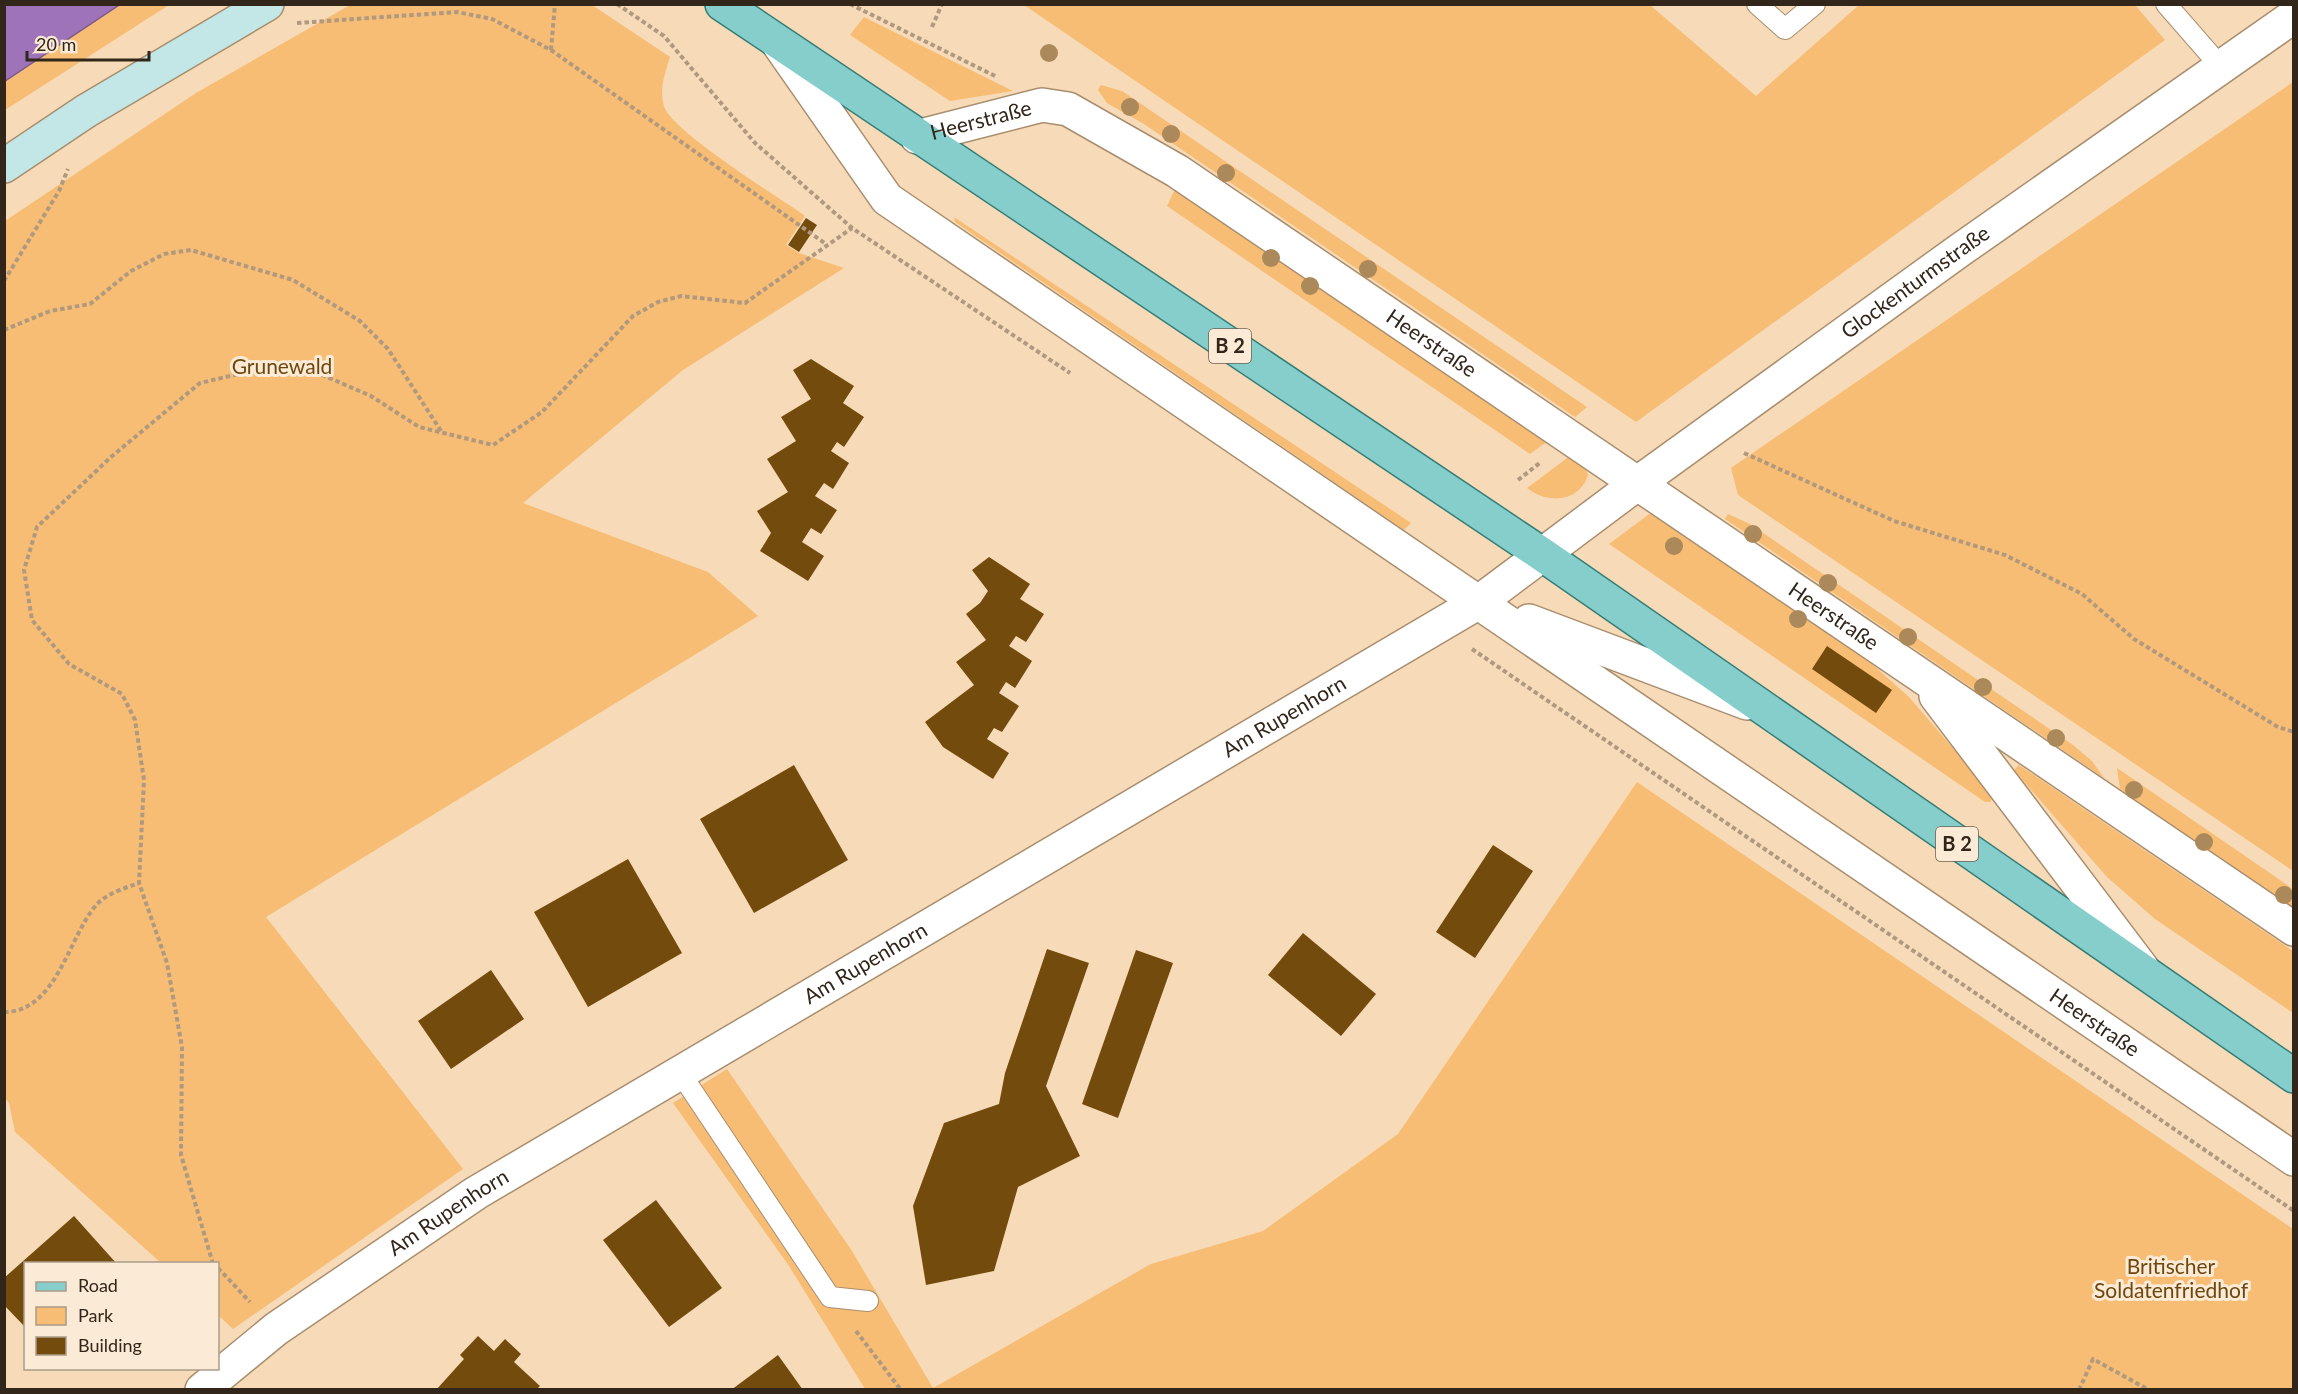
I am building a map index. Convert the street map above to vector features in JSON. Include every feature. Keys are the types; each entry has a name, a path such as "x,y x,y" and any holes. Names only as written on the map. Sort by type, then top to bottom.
{"main road":[{"name":"Heerstraße","path":"722,4 1543,555 2151,979 2294,1076"}],"street":[{"path":"4,166 86,111 267,4"},
{"name":"Glockenturmstraße","path":"1543,555 1638,483 1960,250 2294,16"},
{"name":"Heerstraße","path":"778,43 887,199 2294,1160"},
{"name":"Heerstraße","path":"917,137 1042,105 1068,109 1176,171 2294,929"},
{"name":"Am Rupenhorn","path":"202,1389 276,1329 476,1192 1479,602 1543,555"},
{"name":"Heerstraße","path":"1479,602 1764,710"},
{"name":"Heerstraße","path":"1919,673 2151,979"}],"lane":[{"path":"1757,4 1785,29 1815,4"},
{"path":"2166,4 2221,67"},
{"path":"679,1071 830,1297 868,1301"}],"path":[{"path":"551,50 555,4"},
{"path":"213,1262 181,1155 182,1047 166,963 139,883 144,780 135,720 122,694 69,664 32,620 24,570 37,527 111,457 200,383 264,368 318,373 370,396 418,427 493,445 542,412 633,316 658,302 681,296 745,303 826,244 852,228 755,143 664,36 617,4"},
{"path":"850,4 1004,80"},
{"path":"932,27 942,4"},
{"path":"293,24 457,12 492,19 551,50 826,244"},
{"path":"4,281 59,191 75,151 86,111"},
{"path":"4,330 50,311 90,304 131,271 164,254 191,250 293,280 360,321 388,349 441,432"},
{"path":"1741,451 1894,521 2005,555 2072,590 2134,639 2278,727 2294,732"},
{"path":"1472,649 2294,1211"},
{"path":"4,1012 16,1012 42,997 98,904 118,891 139,883"},
{"path":"219,1269 276,1329"},
{"path":"830,1297 901,1389"},
{"path":"2079,1389 2093,1359 2149,1389"}],"green space":[{"path":"119,5 169,5 5,110 4,81"},
{"name":"Grunewald","path":"350,5 592,5 670,57 663,81 664,106 685,131 751,180 805,216 786,245 799,253 844,268 683,370 523,503 708,572 758,616 266,917 463,1169 233,1329 219,1316 219,1262 160,1262 15,1132 9,1103 5,1098 5,221 196,93"},
{"path":"1024,5 1650,5 1756,96 1859,5 2135,5 2165,40 1636,422"},
{"path":"864,17 1013,91 950,101 850,35"},
{"path":"2293,82 2293,871 1738,495 1731,468"},
{"path":"1101,85 1122,91 1587,407 1575,417 1144,124 1107,103 1098,90"},
{"path":"1176,187 1548,441 1530,454 1167,206"},
{"path":"954,217 1411,523 1404,530 955,222"},
{"path":"1570,456 1585,467 1588,475 1584,484 1577,491 1570,496 1553,498 1544,497 1527,488"},
{"path":"1652,512 1865,658 1909,697 1989,790 1993,797 1990,802 1985,802 1609,544"},
{"path":"1728,514 1750,524 2073,745 2092,761 2104,778 1725,519"},
{"path":"2019,765 2293,951 2293,1013 2155,919 2107,877 2014,770"},
{"path":"2117,768 2293,889 2293,908 2120,789"},
{"name":"Britischer Soldatenfriedhof","path":"1637,782 2293,1229 2293,1389 865,1389 789,1266 673,1103 727,1069 852,1251 933,1388 1151,1264 1263,1231 1398,1134"}],"shaded area":[{"path":"5,4 119,4 119,5 5,81"}],"building":[{"path":"806,218 817,225 799,252 788,245"},
{"path":"811,359 854,386 843,403 864,417 844,447 837,442 831,451 849,463 833,489 824,483 815,496 837,510 821,534 811,528 802,542 824,556 808,581 760,551 771,533 757,511 788,492 767,459 796,441 781,417 811,399 793,370"},
{"path":"989,557 1030,584 1020,599 1044,614 1026,642 1016,636 1009,646 1032,661 1015,688 1006,682 999,693 1019,706 1002,732 994,728 987,739 1009,753 993,779 943,747 925,722 974,685 956,662 986,640 966,614 980,603 988,591 972,570"},
{"path":"1827,646 1892,690 1876,713 1812,669"},
{"path":"794,765 848,860 754,913 700,819"},
{"path":"1493,845 1533,871 1475,958 1436,932"},
{"path":"628,859 682,953 588,1007 534,912"},
{"path":"1303,933 1376,994 1341,1036 1268,975"},
{"path":"1047,949 1089,963 1046,1086 1080,1156 1018,1187 994,1271 926,1285 913,1206 944,1123 999,1104 1005,1073"},
{"path":"1136,950 1173,963 1118,1118 1082,1104"},
{"path":"491,970 524,1019 451,1069 418,1021"},
{"path":"656,1200 722,1288 669,1327 603,1240"},
{"path":"74,1216 115,1262 24,1262 24,1326 4,1305 4,1278"},
{"path":"478,1336 494,1351 505,1339 521,1354 514,1362 540,1386 536,1390 436,1390 464,1359 460,1355"},
{"path":"778,1355 803,1390 731,1390"}]}
